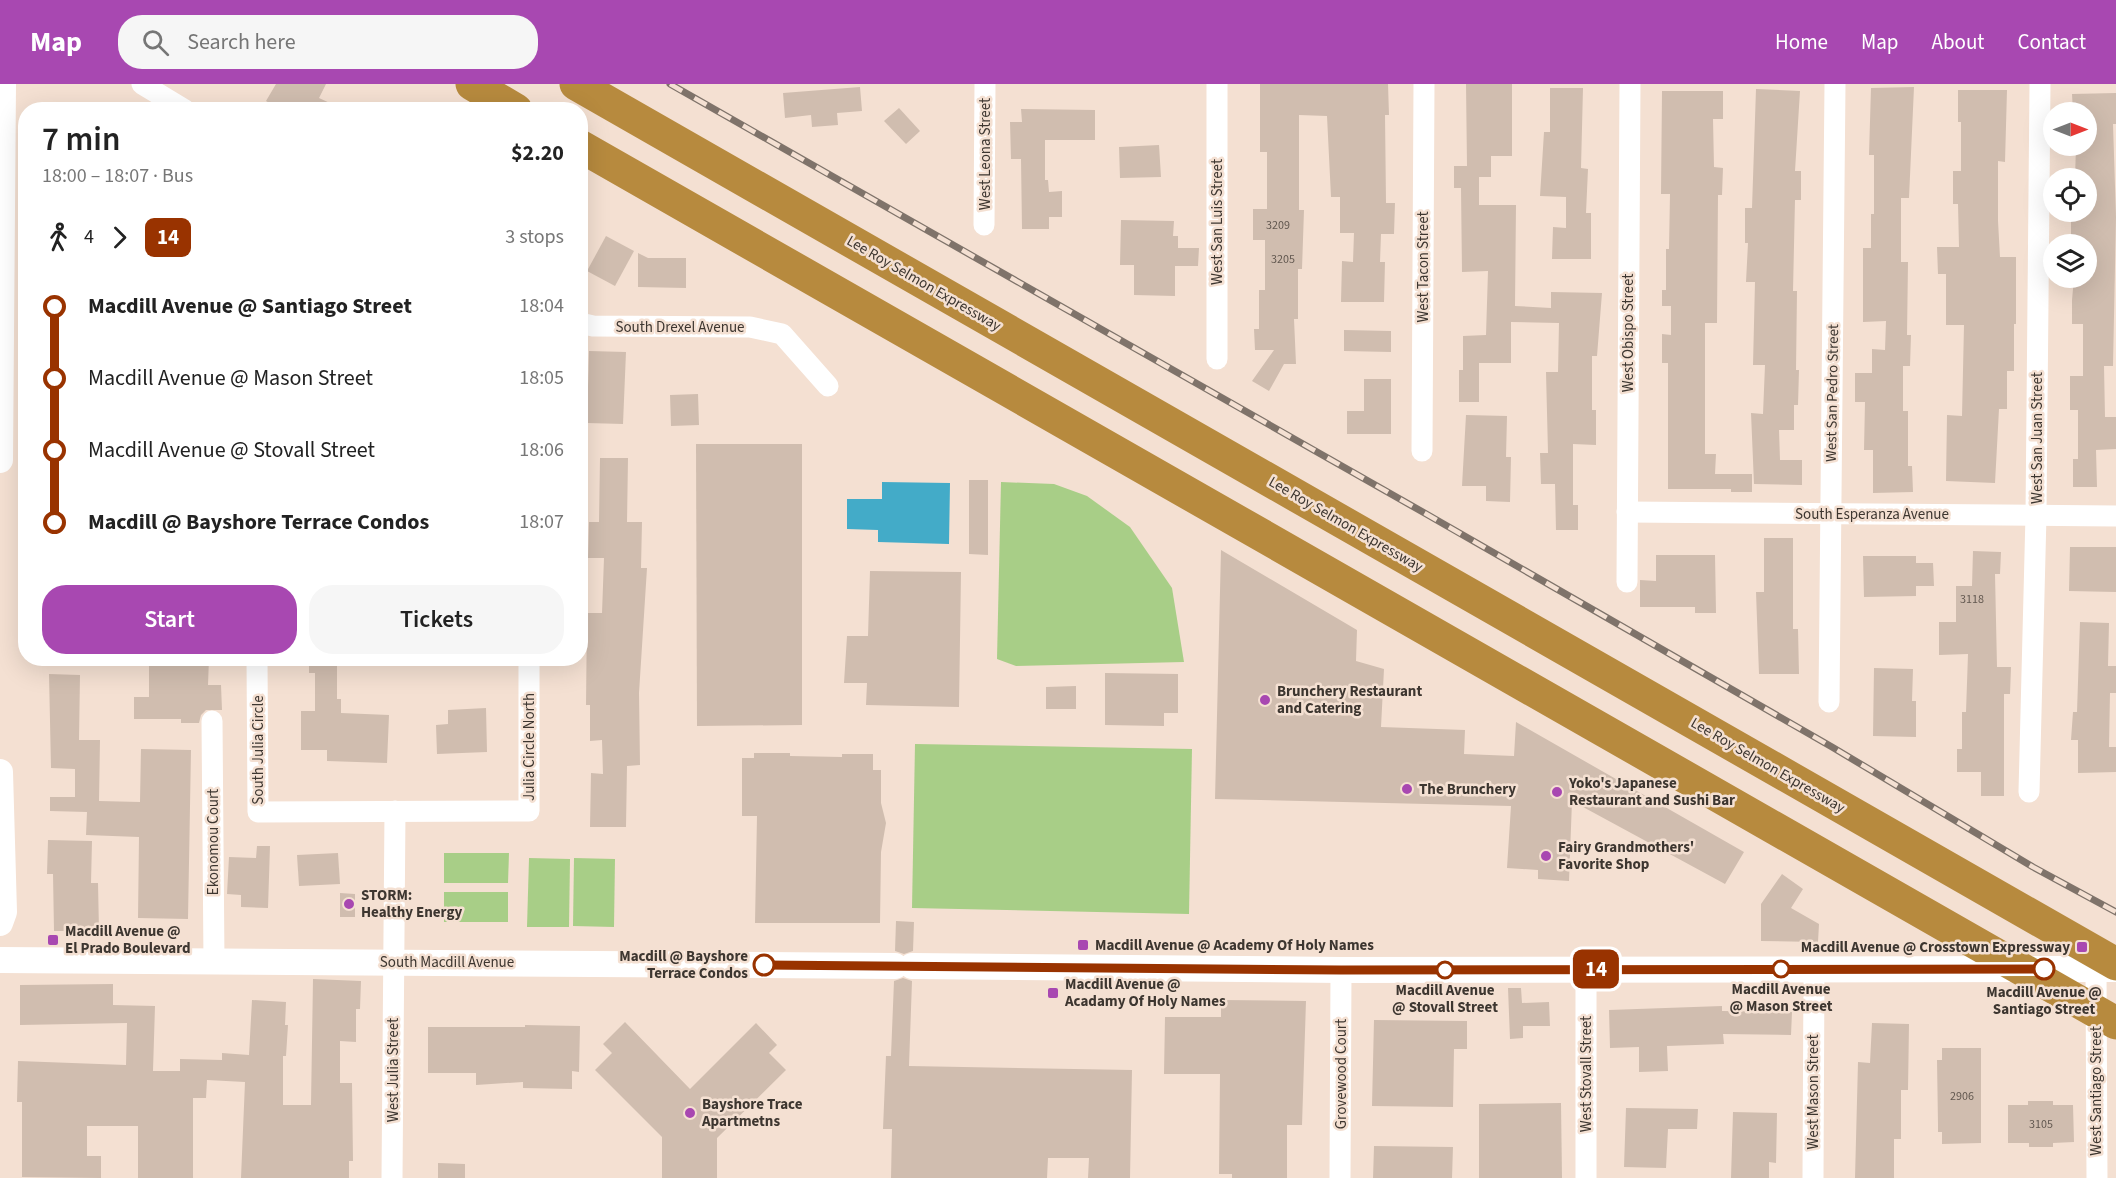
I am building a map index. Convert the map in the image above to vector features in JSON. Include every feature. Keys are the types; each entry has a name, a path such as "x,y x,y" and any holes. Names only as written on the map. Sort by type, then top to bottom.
{"highway":[{"path":"472,84 502,102"},
{"name":"Lee Roy Selmon Expressway","path":"576,84 2035,917 2109,967"},
{"path":"588,151 2116,1023"}],"street":[{"path":"0,460 3,84"},
{"path":"142,84 171,102"},
{"name":"West Leona Street","path":"984,225 985,84"},
{"name":"West San Luis Street","path":"1217,84 1217,359"},
{"name":"West Tacon Street","path":"1422,451 1424,84"},
{"name":"West Obispo Street","path":"1627,582 1630,84"},
{"name":"West San Pedro Street","path":"1829,702 1835,84"},
{"name":"West San Juan Street","path":"2029,792 2036,515 2040,84"},
{"name":"South Drexel Avenue","path":"588,325 750,327 782,334 828,386"},
{"name":"South Esperanza Avenue","path":"1627,512 2116,516"},
{"name":"South Julia Circle","path":"258,666 258,812 395,811"},
{"name":"Julia Circle North","path":"395,811 529,811 530,666"},
{"name":"Ekonomou Court","path":"212,721 214,962"},
{"path":"0,772 4,912 0,923"},
{"name":"West Julia Street","path":"392,1178 395,811"},
{"name":"South Macdill Avenue","path":"0,960 1341,970 2109,967"},
{"name":"West Santiago Street","path":"2097,1178 2109,967"},
{"name":"West Stovall Street","path":"1586,969 1586,1178"},
{"name":"West Mason Street","path":"1813,1178 1814,969"},
{"name":"Grovewood Court","path":"1340,1178 1341,970"}],"green space":[{"path":"1001,482 1054,484 1087,496 1130,527 1172,588 1184,662 1016,666 997,659"},
{"path":"915,744 1192,749 1189,914 912,908"},
{"path":"444,853 509,853 508,883 444,883"},
{"path":"529,858 570,859 569,927 527,927"},
{"path":"574,858 615,859 614,927 573,926"},
{"path":"444,892 508,892 508,922 444,922"}],"water":[{"path":"882,482 950,483 949,544 878,542 878,530 847,529 847,499 882,499"}],"building":[{"path":"276,84 326,84 319,98 328,102 266,101"},
{"path":"1260,84 1388,84 1389,115 1385,115 1386,203 1395,203 1394,234 1381,234 1380,262 1385,262 1384,302 1341,302 1342,261 1353,262 1354,233 1340,233 1340,197 1331,197 1327,116 1299,115 1299,210 1304,210 1302,269 1298,269 1298,319 1294,319 1296,364 1284,364 1269,391 1252,381 1274,350 1255,350 1254,329 1259,329 1259,290 1265,290 1265,240 1253,240 1253,209 1267,209 1267,152 1260,152"},
{"path":"1466,84 1512,84 1512,156 1491,156 1491,177 1479,177 1479,205 1516,205 1515,306 1551,308 1551,292 1602,293 1597,356 1592,356 1592,410 1596,410 1596,445 1573,444 1573,505 1578,505 1578,530 1556,530 1555,484 1541,484 1540,453 1548,453 1546,372 1558,372 1559,323 1511,322 1511,363 1479,363 1479,402 1459,402 1459,370 1463,370 1463,336 1486,335 1488,271 1462,272 1461,188 1454,188 1454,166 1467,166"},
{"path":"860,87 862,111 837,113 838,125 812,127 811,115 785,118 783,93"},
{"path":"1914,87 1909,198 1901,198 1901,262 1908,262 1907,335 1911,335 1910,366 1903,366 1903,411 1908,411 1908,466 1912,466 1913,492 1873,493 1873,450 1864,450 1865,402 1855,402 1855,373 1872,373 1872,349 1885,350 1886,321 1863,322 1863,248 1871,248 1871,214 1874,214 1874,155 1869,155 1871,88"},
{"path":"1550,88 1583,88 1581,168 1588,169 1586,213 1591,213 1591,259 1552,259 1553,227 1566,228 1566,197 1540,196 1544,132 1550,132"},
{"path":"1756,89 1800,91 1795,171 1801,171 1801,200 1795,200 1793,291 1797,291 1798,405 1794,405 1794,430 1779,430 1780,460 1802,460 1802,485 1754,484 1751,413 1763,414 1765,365 1753,365 1755,282 1746,282 1748,243 1745,243 1745,208 1752,208"},
{"path":"1958,90 2007,90 2005,162 1998,161 1998,221 2000,257 2016,257 2016,324 2014,324 2014,371 2007,371 2007,409 1999,409 1995,483 1946,481 1947,415 1962,416 1964,325 1946,325 1946,274 1938,274 1937,247 1959,247 1958,204 1953,204 1953,171 1961,171 1961,122 1958,122"},
{"path":"1662,91 1723,91 1723,119 1713,119 1714,167 1723,168 1722,195 1718,195 1717,323 1705,323 1705,454 1716,454 1715,474 1752,474 1752,492 1731,492 1731,489 1668,489 1668,363 1662,363 1662,334 1671,335 1671,306 1662,306 1662,290 1666,290 1670,194 1661,194"},
{"path":"2116,93 2116,124 2113,124 2116,217 2113,366 2104,366 2105,417 2116,417 2116,449 2096,450 2097,487 2073,487 2073,459 2078,459 2078,410 2070,410 2070,376 2083,376 2083,324 2072,324 2073,288 2097,288 2097,234 2071,234 2071,222 2097,222 2097,168 2075,168 2076,156 2097,156 2097,102 2072,102 2072,94"},
{"path":"899,108 920,131 906,144 884,121"},
{"path":"1021,109 1095,110 1095,140 1045,140 1045,180 1048,180 1049,192 1062,191 1062,217 1049,217 1049,229 1022,229 1021,159 1011,159 1010,122 1022,122"},
{"path":"1159,145 1161,177 1120,178 1119,147"},
{"path":"1121,220 1174,221 1173,236 1178,236 1178,248 1199,248 1198,266 1175,266 1175,296 1134,295 1134,265 1120,265"},
{"path":"606,236 634,251 615,286 588,272"},
{"path":"638,253 648,258 686,258 686,288 638,287"},
{"path":"1344,330 1391,331 1391,352 1344,351"},
{"path":"589,351 626,352 623,424 588,423"},
{"path":"1364,379 1391,379 1391,434 1347,434 1347,411 1364,411"},
{"path":"698,394 699,425 671,426 670,395"},
{"path":"1466,415 1507,416 1506,457 1511,457 1510,502 1486,501 1486,486 1462,486"},
{"path":"696,444 802,444 802,725 697,726"},
{"path":"600,458 628,458 627,522 642,522 641,568 647,568 639,693 640,765 627,766 626,827 590,827 591,773 603,774 602,740 590,741 590,705 586,705 588,613 602,613 604,558 588,558 589,522 599,522"},
{"path":"969,480 988,480 988,555 969,554"},
{"path":"1764,538 1793,538 1793,629 1798,629 1799,674 1759,674 1756,592 1764,592"},
{"path":"2070,547 2116,547 2116,592 2069,591"},
{"path":"1221,550 1357,630 1356,661 1384,669 1381,727 1465,730 1464,754 1514,756 1516,722 1744,852 1725,884 1572,801 1569,881 1538,879 1538,870 1507,868 1511,806 1215,799"},
{"path":"1973,551 2001,552 2000,574 1995,574 1997,667 2011,667 2010,694 2004,694 2004,796 1981,796 1981,772 1957,772 1957,749 1962,749 1962,712 1966,712 1968,654 1939,655 1939,622 1956,622 1956,586 1972,586"},
{"path":"1656,555 1715,555 1716,613 1695,613 1695,607 1640,607 1640,580 1656,581"},
{"path":"1863,556 1916,556 1916,563 1933,563 1934,586 1916,586 1916,596 1864,597"},
{"path":"870,571 961,572 959,707 866,705 867,683 844,683 847,636 868,636"},
{"path":"2080,622 2109,623 2108,666 2116,666 2116,693 2110,693 2109,747 2116,747 2116,772 2078,773 2078,740 2071,740 2073,712 2077,712"},
{"path":"149,666 209,666 208,685 221,685 222,710 206,710 201,715 199,723 181,723 181,719 134,719 134,697 149,697"},
{"path":"309,666 337,666 337,699 341,699 341,713 389,715 387,763 327,761 327,750 301,750 301,711 315,711 315,673 309,673"},
{"path":"1874,668 1913,669 1912,701 1916,701 1916,737 1873,736"},
{"path":"1105,673 1178,674 1178,713 1164,713 1164,726 1105,725"},
{"path":"49,674 80,675 79,740 100,740 99,801 140,802 141,749 191,750 188,919 138,918 139,837 86,835 87,812 50,811 50,797 75,797 75,769 51,768"},
{"path":"1076,686 1076,709 1046,709 1046,687"},
{"path":"486,708 487,752 437,754 436,725 448,724 448,710"},
{"path":"754,753 842,757 842,754 873,754 873,770 881,770 881,803 886,823 881,852 880,923 755,923 757,816 742,816 742,758 754,758"},
{"path":"48,840 92,841 91,883 98,883 99,931 54,931 53,874 47,874"},
{"path":"257,846 270,846 268,908 241,907 241,895 227,894 229,857 256,858"},
{"path":"338,853 340,884 299,886 297,855"},
{"path":"1782,874 1803,889 1791,908 1819,924 1818,942 1761,941 1761,904"},
{"path":"340,893 355,894 355,917 340,917"},
{"path":"896,921 914,922 913,951 904,954 895,951"},
{"path":"903,978 912,981 909,1066 1132,1070 1130,1178 1088,1178 1089,1158 1048,1158 1047,1178 891,1178 892,1129 883,1129 886,1056 891,1056 894,981"},
{"path":"313,979 361,981 360,1009 356,1009 356,1042 340,1041 340,1083 352,1083 353,1161 349,1161 349,1178 241,1178 245,1082 207,1080 206,1098 193,1098 193,1178 138,1178 138,1126 87,1126 87,1156 101,1156 101,1178 22,1177 22,1102 17,1102 18,1061 126,1065 127,1023 20,1025 20,985 113,984 113,1005 155,1006 153,1071 180,1071 180,1059 222,1060 222,1053 249,1055 252,1000 286,1002 285,1025 288,1025 286,1056 283,1056 283,1105 311,1105"},
{"path":"1508,988 1521,988 1522,1003 1549,1002 1550,1026 1523,1026 1523,1038 1510,1039"},
{"path":"1221,1000 1306,1001 1302,1125 1287,1125 1287,1178 1232,1178 1232,1174 1219,1174 1220,1074 1164,1074 1165,1017 1221,1017"},
{"path":"1722,1006 1722,1011 1792,1012 1791,1035 1723,1034 1724,1044 1667,1046 1668,1071 1639,1072 1639,1047 1610,1048 1609,1010"},
{"path":"1374,1020 1467,1021 1467,1049 1454,1049 1453,1107 1372,1106"},
{"name":"Bayshore Trace Apartmetns","path":"625,1022 690,1089 756,1023 777,1045 769,1053 786,1070 717,1138 717,1178 662,1178 662,1137 595,1070 612,1053 603,1044"},
{"path":"1872,1023 1909,1024 1908,1090 1901,1090 1901,1139 1894,1139 1894,1178 1855,1178 1858,1062 1870,1063"},
{"path":"525,1025 580,1026 579,1072 572,1071 572,1089 523,1088 523,1082 476,1085 476,1073 428,1073 428,1027 525,1027"},
{"path":"1942,1048 1981,1048 1981,1143 1942,1144 1942,1132 1938,1132 1937,1060 1942,1060"},
{"path":"2028,1101 2053,1101 2053,1105 2073,1105 2074,1142 2053,1143 2053,1147 2029,1147 2029,1143 2008,1143 2008,1105 2028,1105"},
{"path":"1561,1103 1562,1178 1479,1178 1479,1104"},
{"path":"1626,1108 1698,1109 1697,1129 1668,1129 1666,1168 1624,1167"},
{"path":"1733,1112 1777,1113 1776,1163 1769,1162 1769,1178 1731,1178"},
{"path":"1374,1146 1453,1147 1452,1178 1373,1178"},
{"path":"438,1163 465,1164 465,1178 438,1178"}],"railway":[{"path":"670,84 1428,515 1832,747 2033,867 2116,912"}],"bus line":[{"name":"14","path":"764,965 1341,970 2044,969"}],"place":[{"name":"Brunchery Restaurant and Catering","path":"1265,700"},
{"name":"The Brunchery","path":"1407,789"},
{"name":"Yoko's Japanese Restaurant and Sushi Bar","path":"1557,792"},
{"name":"Fairy Grandmothers' Favorite Shop","path":"1546,856"},
{"name":"STORM: Healthy Energy","path":"349,904"},
{"name":"Macdill Avenue @ El Prado Boulevard","path":"53,940"},
{"name":"Macdill Avenue @ Academy Of Holy Names","path":"1083,945"},
{"name":"Macdill Avenue @ Crosstown Expressway","path":"2082,947"},
{"name":"Macdill @ Bayshore Terrace Condos","path":"764,965"},
{"name":"Macdill Avenue @ Mason Street","path":"1781,969"},
{"name":"Macdill Avenue @ Santiago Street","path":"2044,969"},
{"name":"Macdill Avenue @ Stovall Street","path":"1445,970"},
{"name":"Macdill Avenue @ Acadamy Of Holy Names","path":"1053,993"},
{"name":"Bayshore Trace Apartmetns","path":"690,1113"}]}
